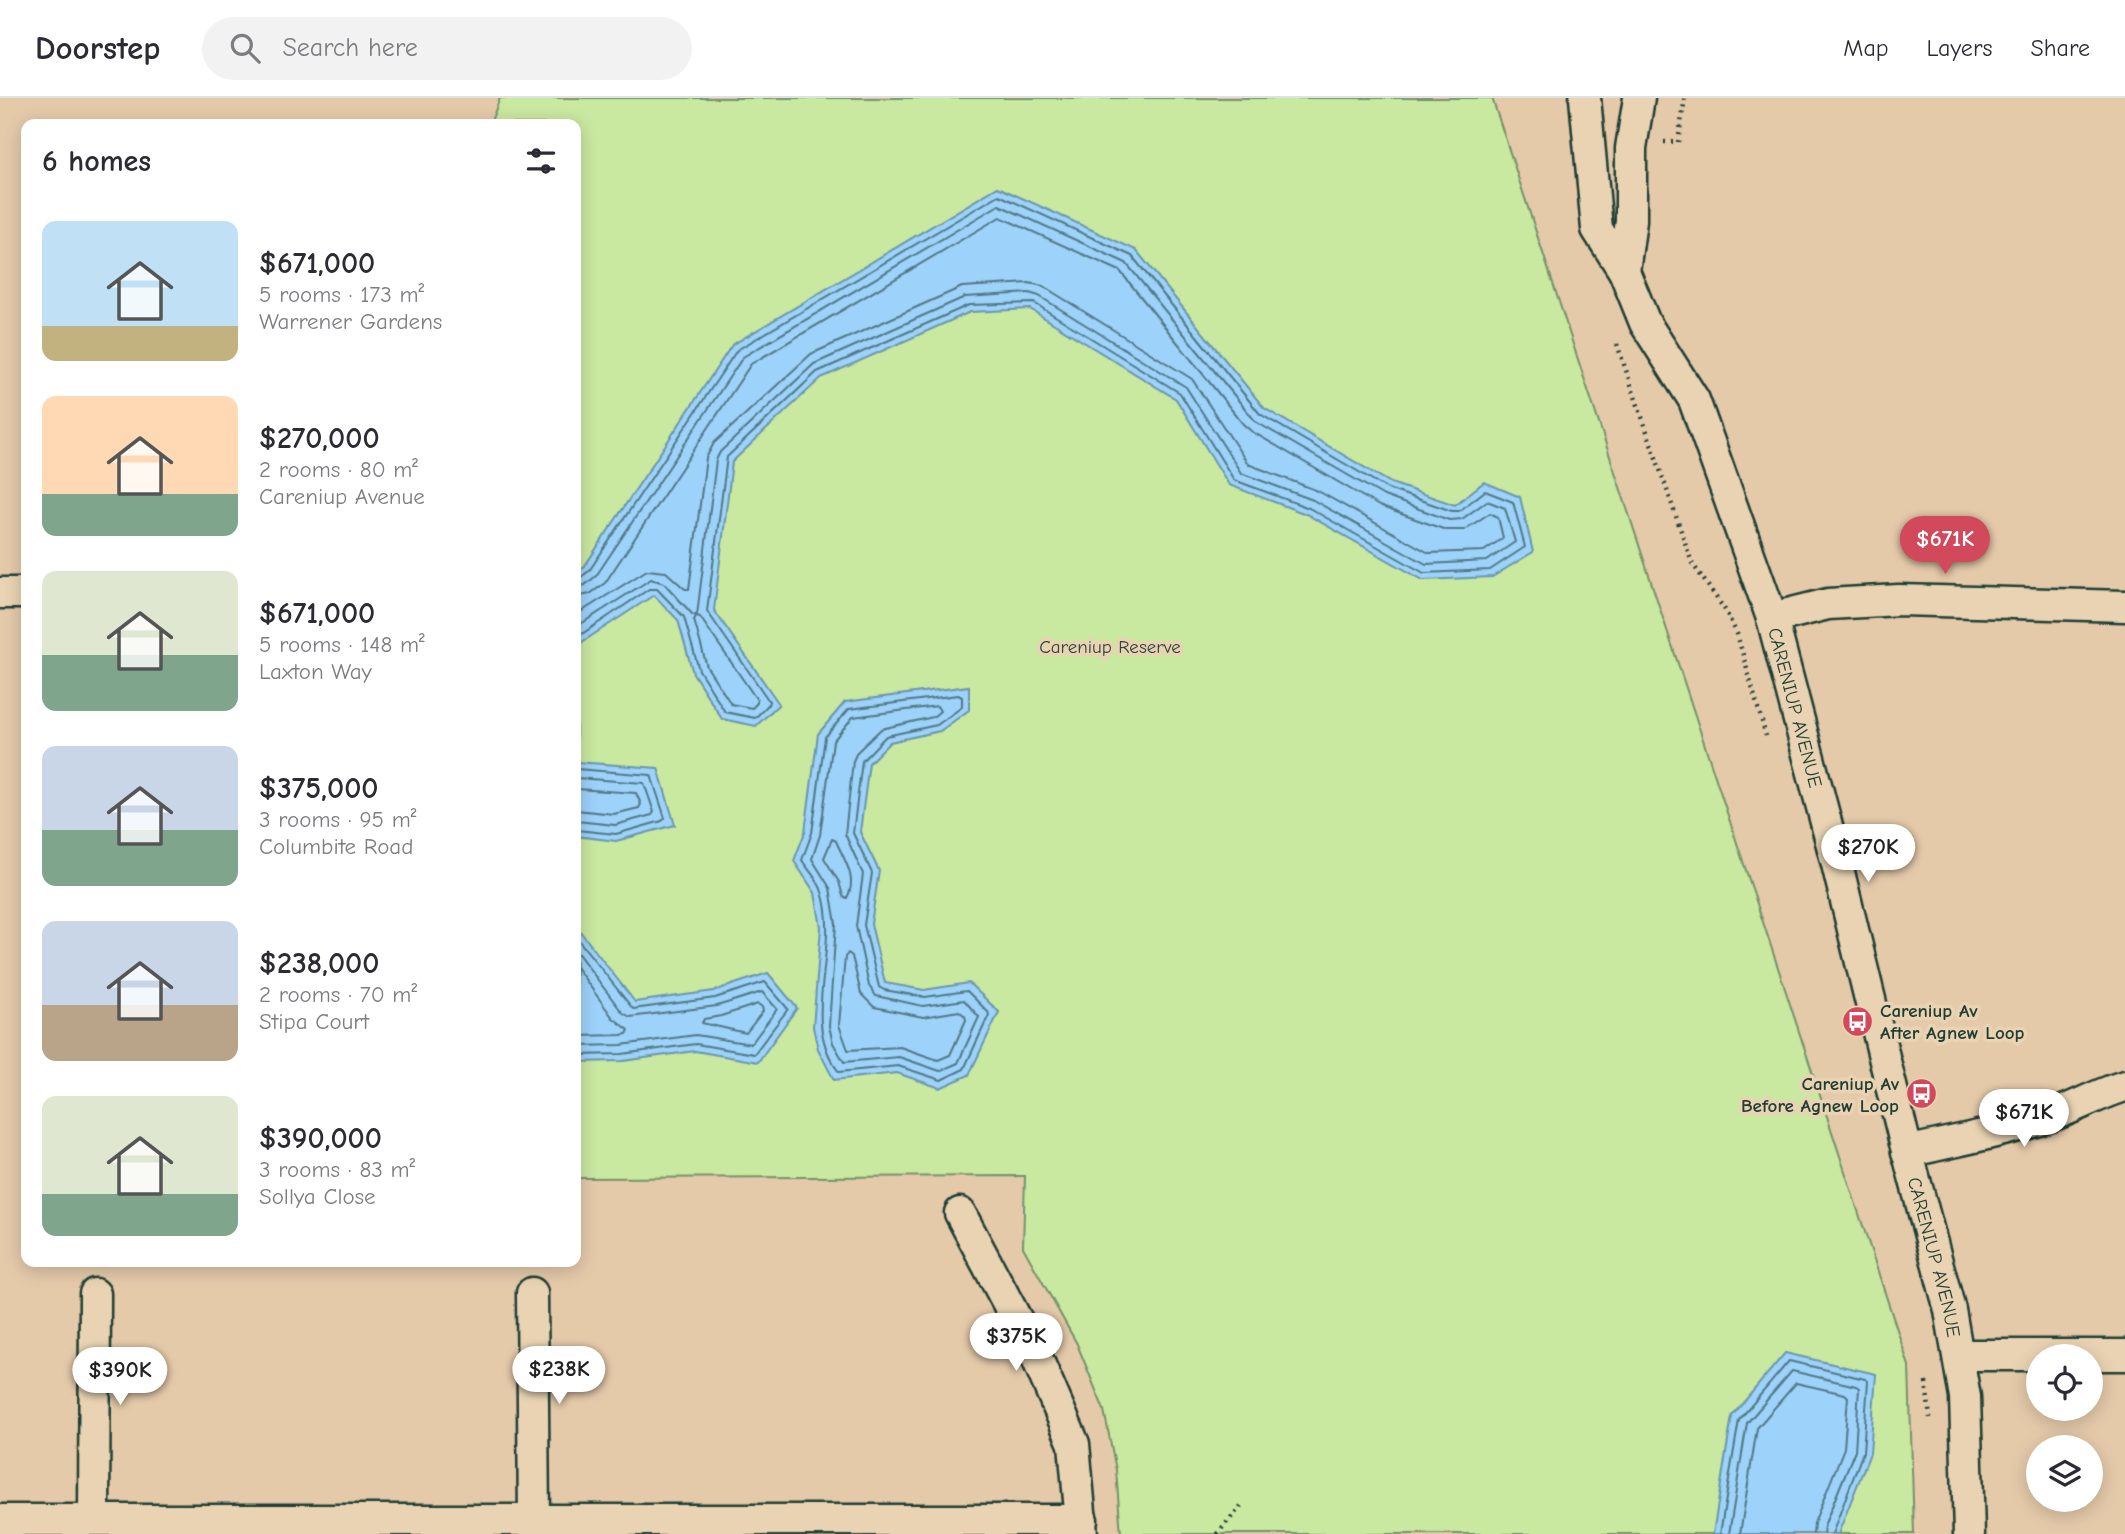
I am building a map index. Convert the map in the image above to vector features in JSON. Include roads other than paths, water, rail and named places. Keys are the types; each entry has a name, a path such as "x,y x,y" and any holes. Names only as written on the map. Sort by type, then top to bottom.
{"street":[{"name":"CARENIUP AVENUE","path":"1585,98 1597,229 1624,271 1645,323 1693,400 1772,618 1947,1297 1959,1355 1968,1444 1969,1534"},
{"name":"CARENIUP AVENUE","path":"1624,271 1631,221 1631,148 1639,98"},
{"path":"0,593 21,593"},
{"path":"1772,618 1828,604 1899,600 2125,606"},
{"path":"1908,1152 2042,1119 2078,1106 2101,1093 2125,1086"},
{"path":"0,1520 534,1520 1082,1527 1074,1444 1037,1358 960,1213"},
{"path":"533,1293 534,1520"},
{"path":"94,1520 95,1294"},
{"path":"1959,1355 2125,1355"}],"water":[{"path":"998,187 1136,250 1264,408 1391,483 1455,505 1484,482 1520,497 1533,552 1492,577 1423,580 1306,514 1229,485 1176,399 1030,309 970,312 821,378 732,462 714,610 779,704 756,726 722,719 693,673 678,620 654,595 581,643 581,569 732,345"},
{"path":"969,686 969,710 940,731 890,742 869,763 860,832 879,871 871,924 885,983 924,990 969,983 999,1012 969,1075 940,1088 897,1073 834,1080 818,1049 813,1027 821,927 815,893 794,861 805,832 818,734 845,702"},
{"path":"581,762 658,768 675,825 616,841 581,837"},
{"path":"581,932 635,1002 714,991 768,973 797,1008 758,1062 695,1051 623,1061 581,1062"},
{"path":"1785,1353 1876,1374 1870,1453 1838,1534 1713,1534 1732,1416"}],"place":[{"name":"Careniup Av After Agnew Loop","path":"1857,1021"},
{"name":"Careniup Av Before Agnew Loop","path":"1922,1094"}],"park label":[{"name":"Careniup Reserve","path":"1110,646"}]}
